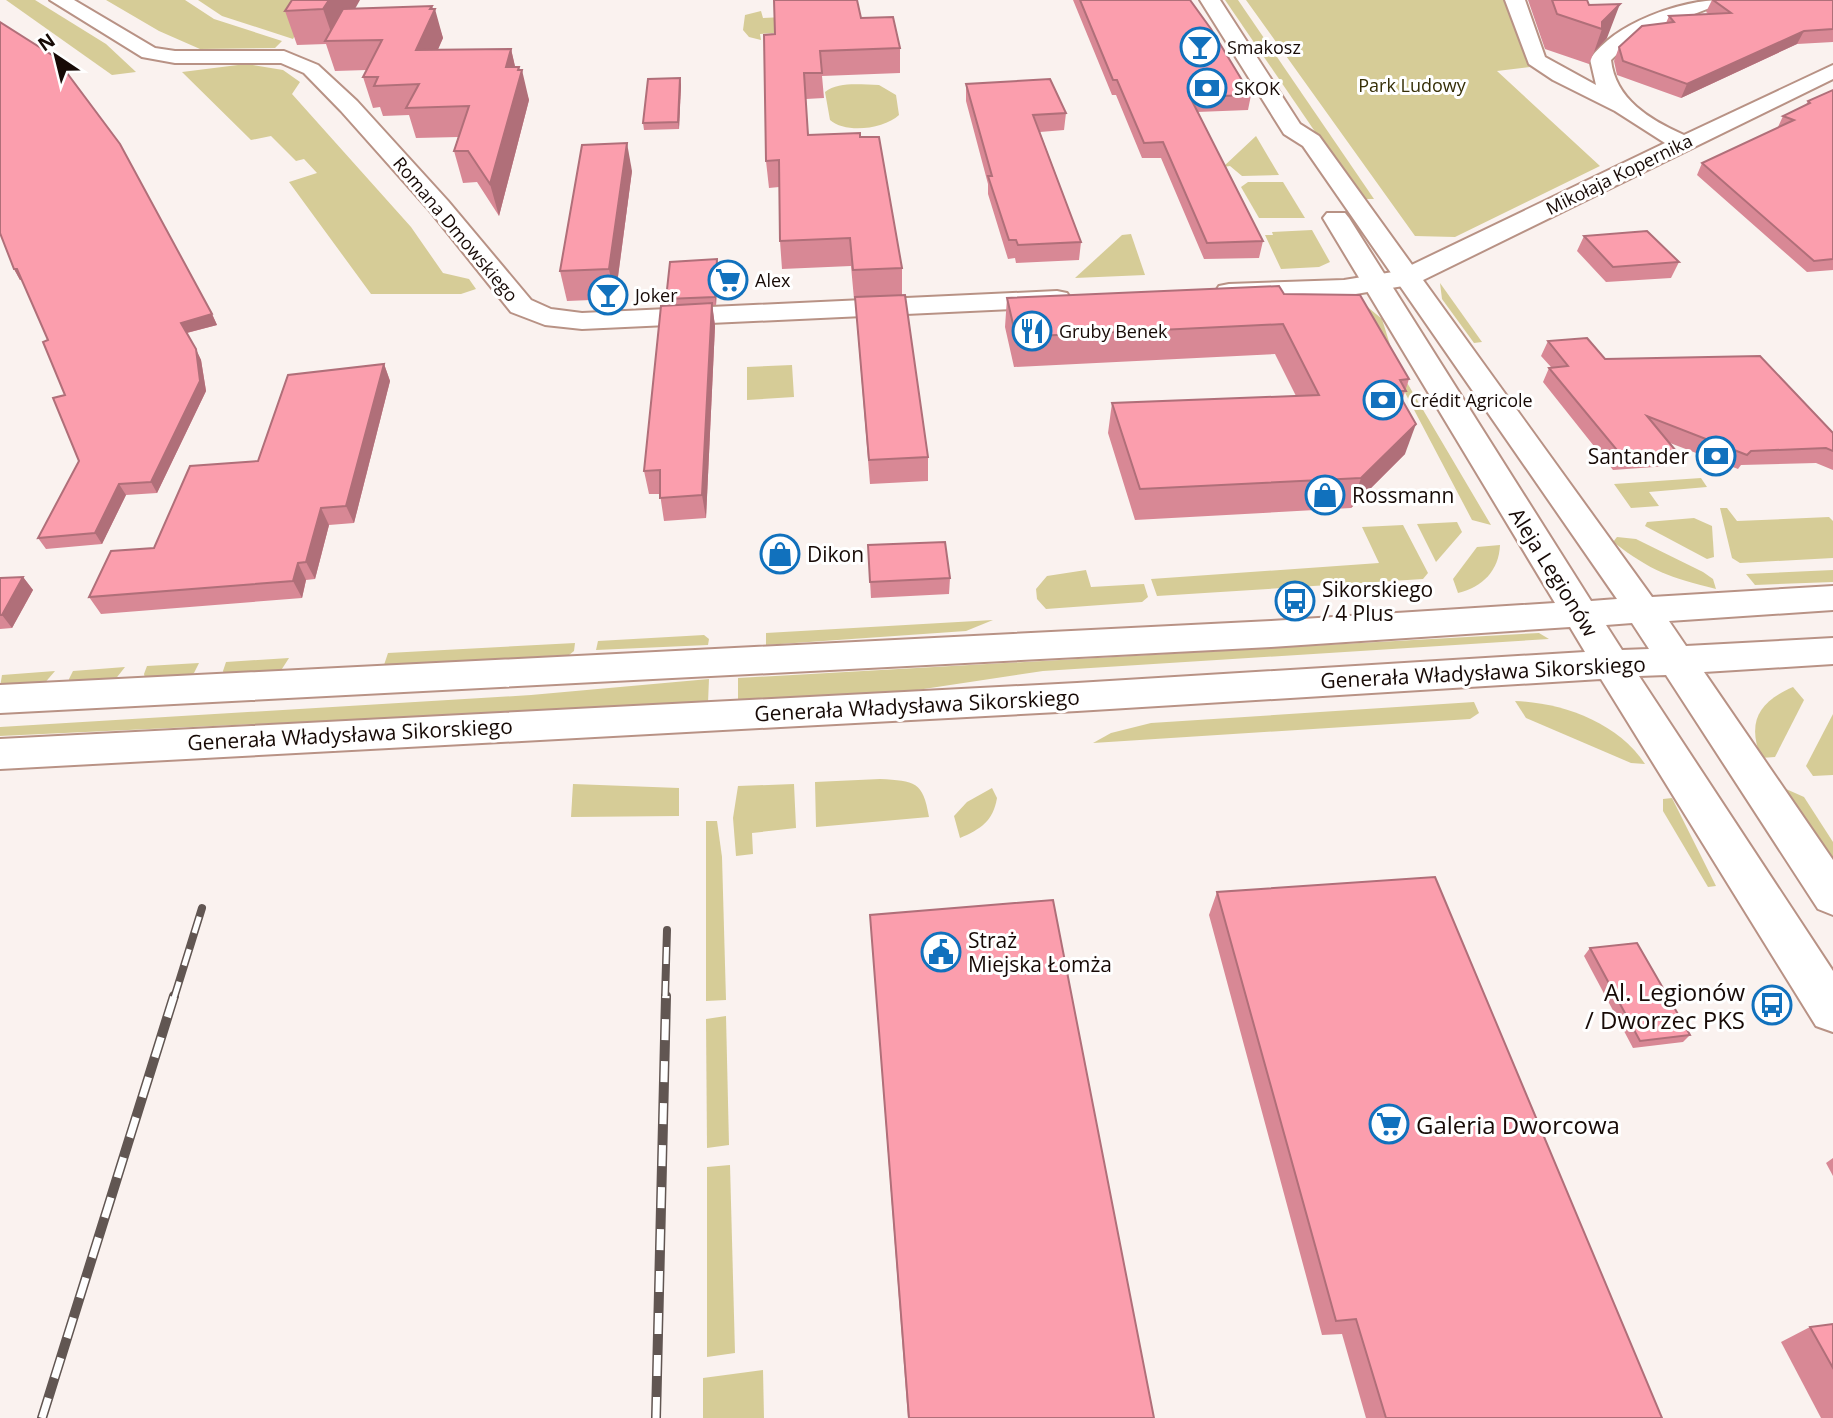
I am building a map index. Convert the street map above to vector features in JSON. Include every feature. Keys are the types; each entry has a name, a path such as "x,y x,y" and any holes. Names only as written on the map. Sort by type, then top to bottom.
{"main road":[{"name":"Romana Dmowskiego","path":"60,0 149,53 175,57 284,57 311,69 349,106 463,232 510,295 528,312 538,315 582,321 1085,298"},
{"name":"Aleja Legionów","path":"1210,0 1292,129 1286,138 1390,280 1505,411 1676,660 1833,896"},
{"path":"1515,0 1536,60 1560,76 1622,106 1684,142"},
{"path":"1622,106 1606,86 1600,60 1628,33 1678,5 1713,0"},
{"name":"Mikołaja Kopernika","path":"1390,280 1833,71"},
{"name":"Aleja Legionów","path":"1390,280 1416,343 1580,615 1833,1011"},
{"path":"1208,293 1344,288 1390,280"},
{"path":"0,699 1271,634 1833,598"},
{"name":"Generała Władysława Sikorskiego","path":"0,754 1063,698 1833,651"}],"green space":[{"path":"6,0 35,0 106,44 136,72 112,75"},
{"path":"106,0 185,0 214,19 282,41 275,48 200,49 159,31"},
{"path":"198,0 316,0 293,39 222,16"},
{"path":"1225,0 1238,0 1374,199 1361,199"},
{"name":"Park Ludowy","path":"1246,0 1505,0 1530,67 1497,71 1600,166 1455,237 1415,236"},
{"path":"761,11 763,18 824,15 816,30 760,34 761,40 749,37 743,30 745,15"},
{"path":"246,64 283,70 300,82 292,94 411,227 443,273 469,279 476,289 461,294 371,294 289,182 317,173 304,159 296,161 271,136 251,140 182,72"},
{"path":"844,85 879,85 896,95 899,115 892,120 875,126 855,128 830,120 825,92"},
{"path":"1256,136 1279,175 1242,176 1230,166 1223,167"},
{"path":"1248,182 1283,182 1305,218 1259,218 1241,187"},
{"path":"1312,230 1330,262 1319,267 1281,269 1265,235 1273,235 1272,232"},
{"path":"1131,234 1145,275 1075,278 1122,235"},
{"path":"1440,283 1482,342 1474,343 1442,299"},
{"path":"1364,304 1382,319 1396,364 1491,525 1472,520 1361,309"},
{"path":"792,365 794,397 747,400 747,367"},
{"path":"1701,478 1707,487 1649,492 1659,506 1631,508 1614,484"},
{"path":"1720,508 1727,508 1737,521 1829,517 1833,521 1833,558 1740,563 1732,558"},
{"path":"1694,518 1712,526 1714,557 1707,559 1645,526 1647,522"},
{"path":"1457,522 1462,532 1436,562 1417,524"},
{"path":"1403,525 1428,573 1423,579 1157,596 1151,579 1379,563 1362,527"},
{"path":"1617,537 1636,539 1703,572 1713,579 1716,589 1673,577 1651,567 1613,542"},
{"path":"1500,545 1497,562 1488,576 1475,586 1458,593 1453,579 1477,547"},
{"path":"1086,570 1091,587 1144,584 1148,597 1142,602 1046,609 1037,599 1036,589 1047,576"},
{"path":"1833,570 1833,582 1755,585 1746,574"},
{"path":"993,620 966,631 766,645 766,633"},
{"path":"1539,633 1549,639 1043,671 917,690 738,701 738,678"},
{"path":"704,635 709,639 708,645 596,650 598,641"},
{"path":"575,643 574,651 569,655 384,665 388,653"},
{"path":"289,658 280,672 224,674 223,671 226,662"},
{"path":"199,663 194,673 189,676 145,678 144,674 147,666"},
{"path":"125,667 114,681 70,683 73,671"},
{"path":"55,671 43,685 0,687 2,675"},
{"path":"709,679 708,703 0,736 0,727 531,695"},
{"path":"1793,687 1804,700 1775,757 1761,758 1755,734 1759,715 1771,699"},
{"path":"1515,701 1552,706 1588,718 1620,737 1645,764 1631,763 1526,718"},
{"path":"1474,702 1479,713 1470,719 1093,743 1111,733 1151,723"},
{"path":"1833,714 1833,775 1813,776 1806,766"},
{"path":"880,779 915,785 924,796 929,817 816,827 815,782"},
{"path":"573,784 679,788 679,816 571,817"},
{"path":"794,784 796,828 752,833 753,854 736,856 733,818 738,786"},
{"path":"992,788 997,798 989,818 980,827 960,838 954,816 967,802"},
{"path":"1786,789 1804,797 1833,842 1833,861 1784,792"},
{"path":"1672,798 1716,886 1708,887 1663,811 1663,799"},
{"path":"706,821 717,821 722,857 726,1000 706,1001"},
{"path":"726,1016 729,1145 707,1148 706,1019"},
{"path":"730,1165 735,1353 707,1357 707,1167"},
{"path":"763,1370 764,1418 703,1418 703,1378"}],"building":[{"path":"292,0 329,0 323,9 285,11"},
{"path":"774,0 857,0 861,18 893,17 900,48 820,51 822,73 804,73 808,135 860,133 860,137 879,137 902,268 853,270 850,238 780,241 779,160 766,161 764,35 775,34"},
{"path":"1080,0 1190,0 1251,95 1190,97 1263,241 1207,243 1163,142 1144,143 1117,80 1113,80"},
{"path":"1552,0 1587,0 1589,5 1620,4 1602,22 1602,29 1557,14"},
{"path":"1713,0 1833,0 1833,29 1804,31 1687,84 1623,61 1619,47 1642,26 1674,22 1669,16 1731,13"},
{"path":"432,6 430,9 435,9 416,50 511,49 506,67 519,67 518,70 522,70 490,184 468,151 454,151 469,106 406,108 419,84 374,86 378,77 363,77 382,40 325,41 343,9"},
{"path":"0,22 55,57 120,144 212,314 181,323 196,349 200,381 151,482 119,484 95,533 38,538 79,461 53,398 65,395 43,342 48,340 0,233"},
{"path":"680,78 678,122 643,123 648,79"},
{"path":"1050,79 1066,113 1033,115 1081,242 1018,245 1016,240 1009,240 988,176 992,176 966,84"},
{"path":"1833,90 1833,259 1814,261 1702,163 1794,120 1783,116"},
{"path":"627,143 609,269 560,271 582,145"},
{"path":"1647,231 1679,262 1613,267 1584,236"},
{"path":"717,259 715,297 666,299 670,262"},
{"path":"1279,286 1284,294 1360,295 1409,379 1400,380 1406,391 1397,391 1416,424 1361,478 1140,489 1112,403 1319,395 1283,324 1016,337 1007,298"},
{"path":"905,295 928,457 869,460 855,297"},
{"path":"712,303 702,495 660,498 660,470 644,471 661,306"},
{"path":"1587,338 1605,359 1760,356 1833,433 1833,451 1826,448 1751,451 1747,455 1647,416 1676,451 1621,455 1549,368 1568,366 1548,341"},
{"path":"384,364 346,506 321,508 306,562 298,563 293,581 89,597 111,551 154,548 190,466 258,461 288,375"},
{"path":"945,542 950,578 870,582 868,545"},
{"path":"23,577 2,615 0,615 0,578"},
{"name":"Galeria Dworcowa","path":"1435,877 1662,1418 1386,1418 1356,1319 1336,1321 1217,892"},
{"path":"1053,900 1154,1418 909,1418 870,915"},
{"path":"1637,943 1690,1035 1640,1041 1590,948"},
{"path":"1833,1324 1833,1368 1810,1327"}],"railway":[{"path":"174,998 202,908"},
{"path":"665,998 667,930"},
{"path":"42,1418 174,996"},
{"path":"656,1418 666,996"}],"place":[{"name":"Smakosz","path":"1200,47"},
{"name":"SKOK","path":"1207,88"},
{"name":"Alex","path":"728,280"},
{"name":"Joker","path":"608,295"},
{"name":"Gruby Benek","path":"1032,331"},
{"name":"Crédit Agricole","path":"1383,400"},
{"name":"Santander","path":"1716,456"},
{"name":"Rossmann","path":"1325,495"},
{"name":"Dikon","path":"780,554"},
{"name":"Sikorskiego / 4 Plus","path":"1295,601"},
{"name":"Straż Miejska Łomża","path":"941,952"},
{"name":"Al. Legionów / Dworzec PKS","path":"1772,1005"},
{"name":"Galeria Dworcowa","path":"1389,1124"}]}
